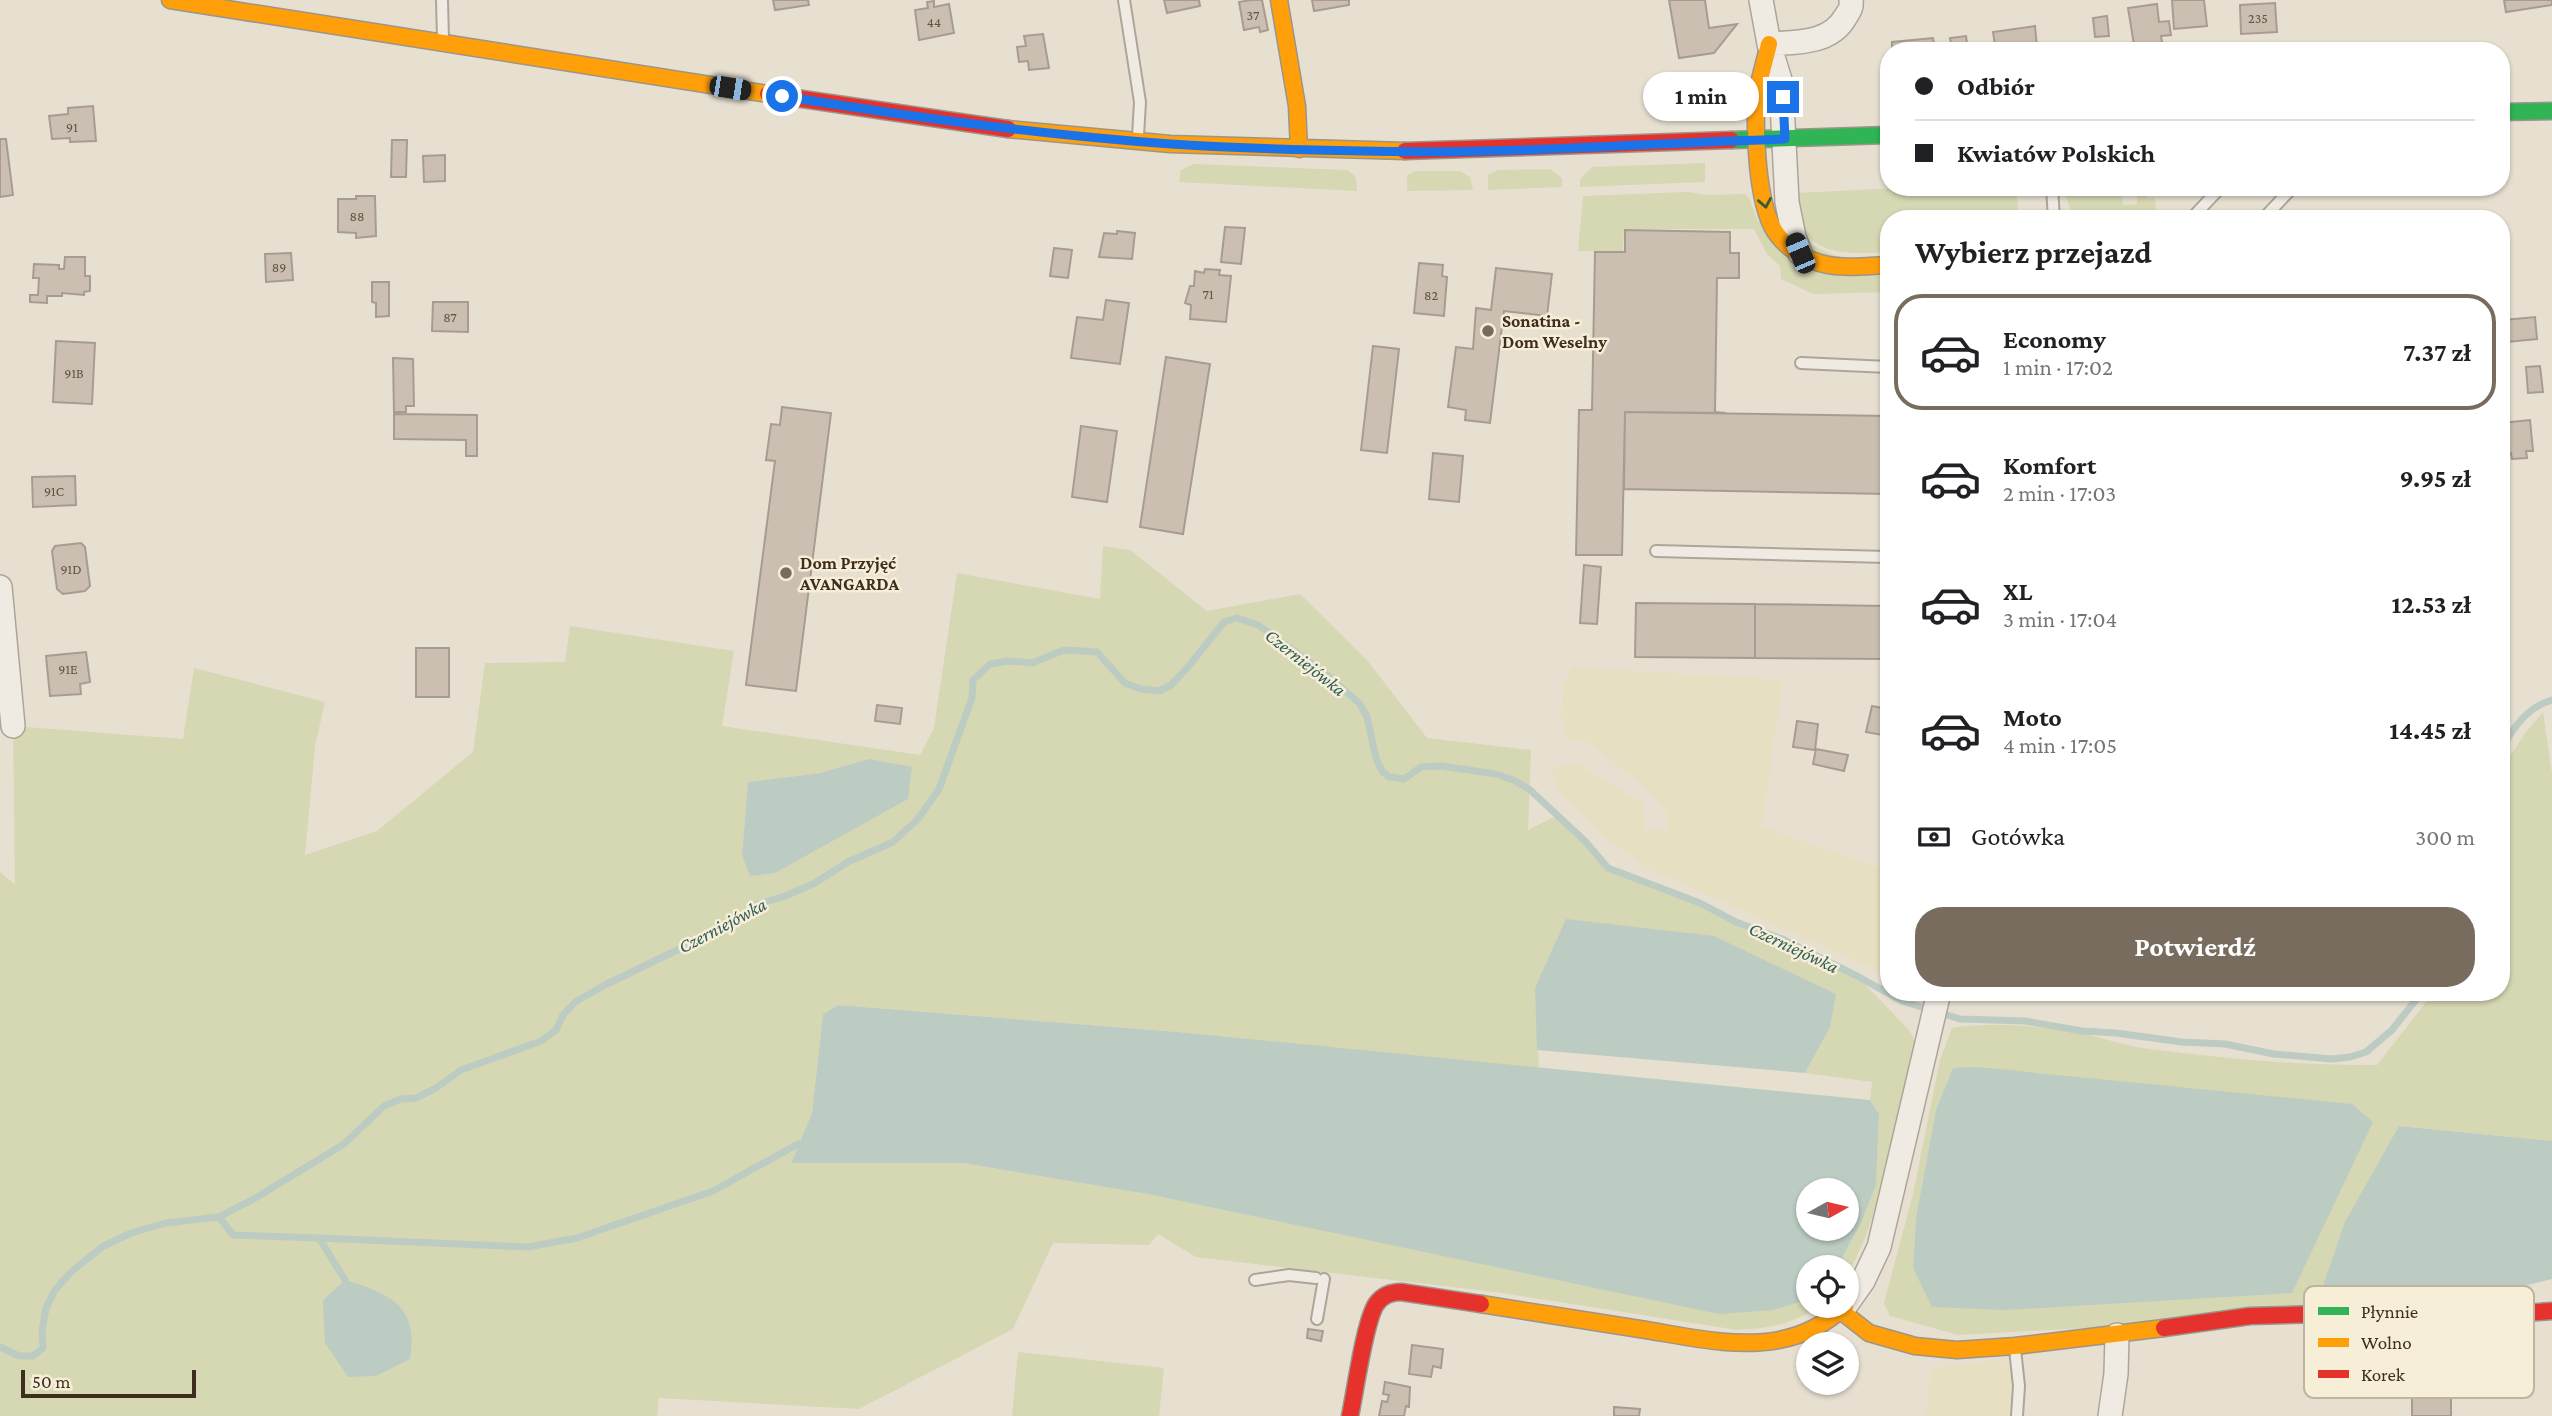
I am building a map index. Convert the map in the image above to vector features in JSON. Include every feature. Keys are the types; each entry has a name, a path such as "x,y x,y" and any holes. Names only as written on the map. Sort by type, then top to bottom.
{"street":[{"path":"170,0 199,2 874,111 1034,132 1137,141 1299,149 1439,151 1880,135"},
{"path":"1279,0 1297,106 1299,149"},
{"path":"1761,0 1769,44 1781,83 1788,210 1800,253"},
{"path":"1769,44 1809,42 1822,37 1840,26 1852,6 1852,0"},
{"path":"1769,44 1759,84 1759,140 1767,215 1779,237 1809,259 1831,266 1880,265"},
{"path":"2510,112 2552,111"},
{"path":"0,587 13,726"},
{"path":"1859,1286 1879,1247 1937,1001"},
{"path":"1350,1416 1371,1313 1379,1299 1390,1292 1407,1292 1689,1338 1743,1344 1766,1343 1793,1337 1820,1326 1830,1318"},
{"path":"2534,1312 2552,1311"},
{"path":"1855,1318 1869,1333 1915,1346 1957,1350 2117,1335 2203,1322 2304,1314"},
{"path":"2110,1416 2116,1374 2117,1335"}],"lane":[{"path":"442,0 443,43"},
{"path":"1124,0 1140,102 1137,141"},
{"path":"2199,210 2213,196"},
{"path":"2271,210 2285,196"},
{"path":"1801,363 1880,367"},
{"path":"1656,551 1880,557"},
{"path":"1255,1280 1289,1275 1320,1278 1317,1319"},
{"path":"2015,1346 2020,1386 2017,1416"}],"shaded area":[{"path":"1573,667 1783,680 1762,827 1880,867 1880,971 1649,869 1602,835 1559,792 1551,768 1574,762 1642,803 1647,831 1668,828 1665,808 1648,790 1588,742 1569,741 1561,718 1563,685"},
{"path":"869,759 912,767 908,799 775,873 750,876 742,855 748,782 821,773"},
{"path":"1566,919 1714,936 1836,994 1830,1027 1805,1073 1537,1050 1535,988"},
{"path":"838,1005 1178,1032 1870,1100 1879,1114 1876,1185 1859,1227 1859,1178 1796,1178 1796,1241 1851,1241 1844,1255 1796,1255 1796,1303 1773,1310 1719,1314 1153,1195 963,1163 791,1163 812,1113 823,1014"},
{"path":"1977,1067 2352,1104 2373,1122 2292,1293 2005,1310 1932,1307 1913,1268 1916,1217 1936,1110 1953,1068"},
{"path":"2399,1126 2552,1141 2552,1279 2523,1286 2323,1286 2345,1222"},
{"path":"345,1280 375,1291 398,1304 410,1326 410,1359 376,1376 348,1377 325,1343 323,1300"},
{"path":"2004,1359 2019,1386 2017,1416 1926,1416 1931,1368"}],"green space":[{"path":"1705,163 1705,182 1580,187 1580,179 1592,167"},
{"path":"1194,164 1347,170 1356,177 1357,191 1179,182 1181,170"},
{"path":"1550,169 1562,178 1562,187 1488,190 1488,175 1498,170"},
{"path":"1415,171 1460,171 1470,177 1473,190 1407,191 1407,175"},
{"path":"1880,189 1880,196 2017,196 2018,210 1880,210 1880,252 1852,253 1828,249 1809,237 1802,226 1795,193"},
{"path":"1688,192 1707,195 1745,194 1758,221 1880,275 1880,292 1813,294 1781,279 1780,266 1767,254 1754,229 1624,229 1623,251 1578,251 1583,196"},
{"path":"2066,196 2122,196 2123,205 2137,204 2137,196 2155,198 2156,210 2071,210"},
{"path":"1103,546 1130,550 1207,611 1300,594 1367,660 1427,738 1531,750 1528,830 1556,816 1585,841 1608,868 1700,903 1857,976 1909,1030 1915,1041 1890,1150 1868,1231 1857,1255 1844,1255 1851,1241 1859,1241 1859,1227 1876,1185 1879,1114 1870,1100 1872,1082 1805,1073 1830,1027 1535,989 1539,1069 1178,1032 838,1005 823,1014 812,1113 791,1163 963,1163 1153,1195 1773,1310 1796,1303 1797,1318 1781,1324 1738,1330 1495,1292 1196,1257 1158,1234 1149,1245 1053,1243 1013,1329 859,1409 659,1398 657,1416 0,1416 0,872 15,885 13,726 183,739 194,668 325,702 315,746 305,855 377,831 473,752 485,663 565,662 570,626 734,651 722,726 920,755 934,728 957,573 1100,599","holes":["821,773 742,855 748,782"]},
{"path":"2543,712 2552,774 2552,1141 2399,1126 2324,1286 2304,1286 2304,1316 1958,1335 1890,1316 1884,1303 1913,1194 1940,1060 1952,1028 1984,1025 2035,1027 2085,1034 2142,1048 2201,1055 2288,1063 2377,1065 2427,1001 2510,1001 2510,756","holes":["1953,1068 1913,1268 1916,1217 1936,1110"]},
{"path":"1018,1352 1164,1368 1159,1416 1012,1416"}],"building":[{"path":"773,0 808,0 809,5 775,10"},
{"path":"1164,0 1199,0 1200,6 1167,13"},
{"path":"1262,0 1268,30 1260,32 1259,27 1244,30 1239,2"},
{"path":"1312,0 1349,0 1349,5 1314,11"},
{"path":"1669,0 1705,0 1709,28 1737,24 1714,53 1679,58"},
{"path":"2172,0 2204,0 2207,26 2174,29"},
{"path":"2504,0 2552,0 2552,5 2506,12"},
{"path":"934,1 934,7 949,4 954,33 919,40 915,10 928,8 927,2"},
{"path":"2275,3 2277,32 2241,34 2240,5"},
{"path":"2157,4 2159,22 2169,21 2171,35 2161,36 2162,42 2134,42 2128,8"},
{"path":"2107,16 2109,36 2095,37 2093,18"},
{"path":"2035,26 2037,42 1995,42 1993,32"},
{"path":"1043,34 1049,68 1029,70 1028,61 1019,62 1017,47 1026,46 1024,36"},
{"path":"1966,36 1967,42 1951,42 1950,38"},
{"path":"1933,38 1934,42 1892,42"},
{"path":"93,106 96,141 70,142 70,138 52,139 49,116 68,114 68,108"},
{"path":"0,139 6,139 13,195 0,197"},
{"path":"392,140 407,140 406,177 391,177"},
{"path":"445,155 445,181 424,182 423,156"},
{"path":"356,196 375,196 376,236 356,238 356,233 338,232 338,199 356,199"},
{"path":"1225,227 1245,228 1241,264 1221,262"},
{"path":"1625,230 1730,232 1730,253 1739,253 1739,278 1717,278 1715,412 1726,413 1625,412 1622,555 1576,555 1579,410 1592,410 1595,252 1625,252"},
{"path":"1117,231 1135,233 1132,259 1099,257 1104,233 1117,234"},
{"path":"1054,248 1072,250 1068,278 1050,276"},
{"path":"291,253 293,280 266,282 265,254"},
{"path":"65,257 85,257 85,276 90,276 90,291 84,292 84,295 62,293 62,296 47,296 47,303 30,302 30,295 38,295 39,278 33,278 34,264 59,265 59,269 64,269"},
{"path":"1419,263 1443,265 1442,276 1447,277 1444,316 1414,313"},
{"name":"Sonatina - Dom Weselny","path":"1496,268 1552,274 1547,316 1504,311 1490,423 1465,420 1466,410 1448,407 1456,347 1473,349 1476,308 1491,310"},
{"path":"1205,269 1220,270 1219,275 1231,276 1226,322 1190,319 1191,305 1185,303 1190,286 1194,286 1195,271 1204,273"},
{"path":"372,282 389,282 389,316 376,317 376,303 372,302"},
{"path":"1106,300 1129,303 1120,364 1071,358 1077,317 1103,320"},
{"path":"433,302 468,302 468,332 432,331"},
{"path":"2535,317 2537,339 2510,342 2510,319"},
{"path":"56,341 95,343 92,404 53,402"},
{"path":"1373,346 1399,349 1387,453 1361,450"},
{"path":"1166,357 1210,364 1183,534 1140,527"},
{"path":"393,358 413,359 414,406 406,406 406,412 394,412"},
{"path":"2540,366 2543,392 2528,393 2526,367"},
{"name":"Dom Przyjęć AVANGARDA","path":"782,407 831,413 796,691 746,685 775,461 766,460 771,424 780,425"},
{"path":"1625,412 1880,416 1880,494 1624,489"},
{"path":"394,414 477,415 477,456 466,456 466,440 394,439"},
{"path":"2530,420 2533,451 2526,451 2527,458 2512,459 2510,422"},
{"path":"1081,426 1117,431 1107,502 1072,497"},
{"path":"1433,453 1463,456 1459,502 1429,499"},
{"path":"75,476 76,505 33,507 32,477"},
{"path":"81,543 85,547 90,586 85,591 63,594 57,589 52,551 55,546"},
{"path":"1584,565 1601,567 1597,624 1580,623"},
{"path":"1636,603 1755,604 1755,658 1635,657"},
{"path":"1755,604 1880,606 1880,659 1755,658"},
{"path":"416,648 449,648 449,697 416,697"},
{"path":"86,652 90,682 80,684 81,694 50,696 46,656"},
{"path":"877,705 902,708 900,724 875,721"},
{"path":"1872,706 1880,708 1880,735 1866,732"},
{"path":"1797,721 1818,724 1815,750 1793,747"},
{"path":"1816,749 1848,755 1844,771 1813,764"},
{"path":"1308,1329 1323,1331 1321,1341 1307,1338"},
{"path":"1412,1345 1443,1349 1441,1368 1433,1366 1431,1377 1409,1374"},
{"path":"1385,1382 1410,1387 1409,1407 1406,1406 1404,1416 1379,1416 1382,1401 1387,1402 1389,1395 1383,1394"},
{"path":"2412,1398 2451,1398 2451,1416 2412,1416"},
{"path":"1614,1407 1640,1409 1639,1416 1614,1416"}],"waterway":[{"name":"Czerniejówka","path":"0,1347 19,1356 33,1356 43,1348 42,1331 46,1308 55,1290 71,1272 102,1247 131,1233 166,1223 219,1217 344,1144 384,1106 401,1099 416,1098 461,1070 541,1041 556,1030 563,1015 575,1002 605,985 739,920 758,904 813,884 848,862 893,842 918,819 939,789 972,698 973,680 990,664 1009,661 1032,663 1064,650 1097,652 1125,683 1141,689 1159,691 1171,685 1188,667 1224,622 1237,618 1258,625 1325,673 1360,704 1367,717 1376,758 1382,771 1389,777 1404,779 1421,767 1441,766 1496,774 1513,780 1529,789 1585,841 1608,868 1700,903 1736,922 1782,939 1880,989"},
{"name":"Czerniejówka","path":"2510,736 2528,713 2552,700"},
{"name":"Czerniejówka","path":"1902,1001 1960,1019 2025,1021 2082,1031 2225,1044 2274,1054 2332,1059 2366,1052 2392,1030 2415,1001"},
{"path":"319,1238 528,1247 577,1238 713,1191 798,1144"},
{"path":"219,1217 233,1235 319,1238 345,1280"}],"traffic: fast":[{"path":"2510,112 2552,111"},
{"path":"1731,140 1880,135"}],"traffic: slow":[{"path":"170,0 768,94"},
{"path":"1279,0 1297,106 1299,149"},
{"path":"1769,44 1758,90 1756,127 1763,200 1773,228 1790,248 1814,261 1841,266 1880,266"},
{"path":"1008,129 1170,144 1405,151"},
{"path":"1481,1304 1695,1338 1746,1343 1798,1335 1830,1318"},
{"path":"1850,1318 1869,1333 1915,1346 1957,1350 2015,1346 2164,1328"}],"traffic: jam":[{"path":"768,94 1008,129"},
{"path":"1405,151 1731,140"},
{"path":"1350,1416 1368,1324 1382,1298 1401,1292 1481,1304"},
{"path":"2534,1312 2552,1311"},
{"path":"2164,1328 2250,1316 2304,1314"}],"place":[{"name":"Sonatina - Dom Weselny","path":"1488,331"},
{"name":"Dom Przyjęć AVANGARDA","path":"786,573"}],"route":[{"path":"782,96 998,128 1087,137 1207,146 1363,151 1474,150 1785,139 1783,97"}]}
